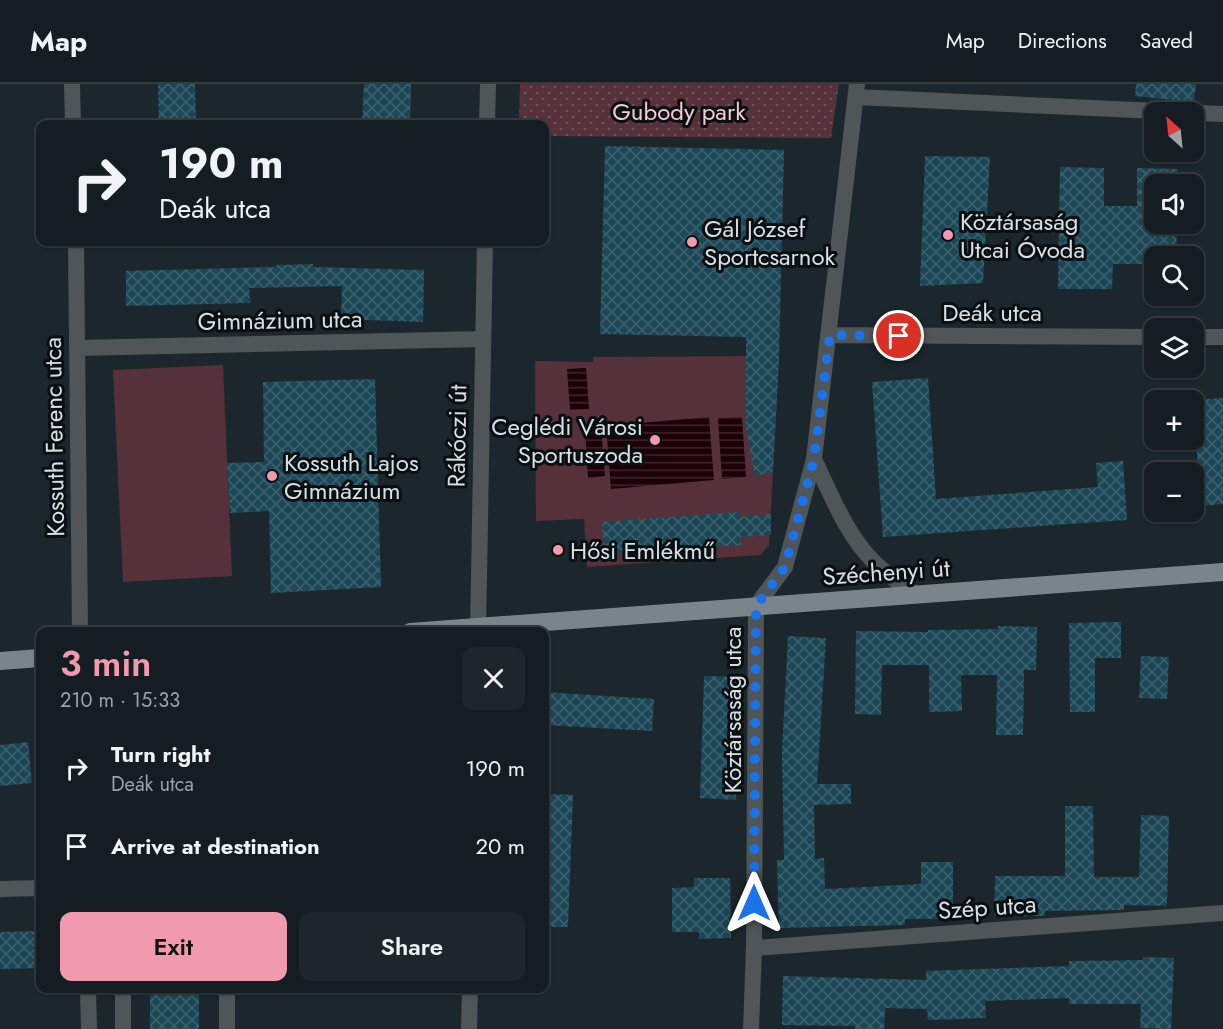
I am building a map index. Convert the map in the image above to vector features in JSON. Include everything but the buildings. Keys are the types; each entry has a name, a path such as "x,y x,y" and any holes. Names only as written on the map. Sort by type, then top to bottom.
{"main road":[{"name":"Széchenyi út","path":"502,627 1223,572"},
{"path":"0,661 36,658"}],"street":[{"path":"72,84 73,120"},
{"path":"488,84 488,120"},
{"path":"857,91 1223,114"},
{"name":"Köztársaság utca","path":"751,1029 754,948 756,606 785,567 814,459 857,91"},
{"name":"Kossuth Ferenc utca","path":"76,246 80,627"},
{"name":"Rákóczi út","path":"478,627 485,246"},
{"name":"Deák utca","path":"830,335 1144,337"},
{"path":"1204,337 1223,338"},
{"name":"Gimnázium utca","path":"77,348 483,339"},
{"path":"814,459 848,528 884,572 915,594"},
{"path":"0,889 36,888"},
{"name":"Szép utca","path":"754,948 1223,913"},
{"path":"88,993 89,1029"},
{"path":"123,993 123,1029"},
{"path":"227,993 227,1029"},
{"path":"470,993 470,1029"}],"green space":[{"name":"Gubody park","path":"520,84 839,84 831,138 549,136 549,120 519,120"},
{"name":"Ceglédi Városi Sportuszoda","path":"779,356 769,545 760,555 587,567 584,519 536,521 535,361 593,362 593,357"},
{"path":"223,365 232,576 123,582 113,370"}],"shaded area":[{"path":"586,368 589,409 570,410 567,369"},
{"path":"709,417 714,480 611,489 606,426"},
{"path":"742,417 746,477 722,479 718,418"},
{"path":"601,426 605,476 588,478 585,427"}],"place":[{"name":"Köztársaság Utcai Óvoda","path":"948,235"},
{"name":"Gál József Sportcsarnok","path":"692,242"},
{"name":"Ceglédi Városi Sportuszoda","path":"655,440"},
{"name":"Kossuth Lajos Gimnázium","path":"272,476"},
{"name":"Hősi Emlékmű","path":"558,550"}],"route":[{"path":"754,903 756,606 785,567 814,459 830,335 899,336"}]}
